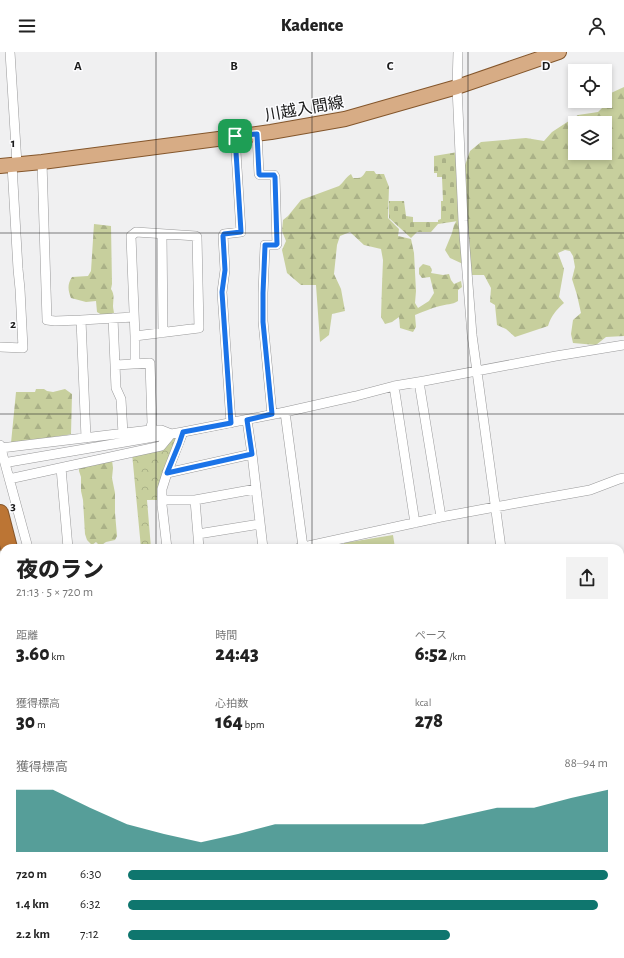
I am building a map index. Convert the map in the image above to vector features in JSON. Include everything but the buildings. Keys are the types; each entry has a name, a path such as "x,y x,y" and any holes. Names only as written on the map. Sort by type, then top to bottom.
{"highway":[{"path":"0,513 8,544"}],"main road":[{"name":"川越入間線","path":"10,165 257,134 345,119 457,88 559,52"}],"street":[{"path":"0,347 23,348 10,165 10,52"},
{"path":"458,52 457,88 463,221 472,335 500,544"},
{"path":"257,134 259,174 274,175 275,177 277,244 265,245 263,293 263,322 272,414"},
{"path":"231,423 222,292 225,270 223,236 224,234 241,232 235,136"},
{"path":"42,162 47,320 55,322 134,317"},
{"path":"135,336 199,328 196,236 136,232 131,236 135,363"},
{"path":"162,234 163,332"},
{"path":"113,318 116,388 121,399 123,434"},
{"path":"81,320 86,438"},
{"path":"10,462 247,420 394,386 624,345"},
{"path":"116,365 150,363 152,424 150,430"},
{"path":"419,382 442,517"},
{"path":"394,386 415,523"},
{"path":"285,412 301,544"},
{"path":"247,420 262,544"},
{"path":"27,544 0,446 150,430 161,430 171,434"},
{"path":"167,544 162,489 183,432"},
{"path":"9,479 161,446 171,434"},
{"path":"167,473 252,454"},
{"path":"61,468 68,544"},
{"path":"319,544 442,517 590,490 624,478"},
{"path":"162,500 195,500 256,489"},
{"path":"195,500 199,544"},
{"path":"198,534 260,524"}],"green space":[{"path":"624,87 624,336 606,337 596,345 573,343 571,334 573,320 581,313 572,279 575,267 573,256 570,251 565,250 558,253 564,269 559,297 564,303 554,313 548,326 515,337 506,329 497,325 495,305 490,302 491,288 484,275 469,275 463,264 450,258 445,250 454,225 465,207 464,168 470,151 481,142 526,138 544,141 552,132 568,122 568,160 612,160 612,116 576,116 598,112 602,108 612,108 612,93"},
{"path":"458,152 461,217 458,221 438,224 431,232 417,232 411,238 389,218 389,201 404,201 406,216 413,217 413,222 438,222 438,220 441,219 441,201 443,201 442,177 437,177 437,173 434,173 434,156"},
{"path":"366,171 374,171 376,174 384,174 389,187 388,218 399,229 398,236 411,239 414,253 416,291 415,303 418,308 429,301 434,293 430,277 422,278 419,274 419,268 423,264 430,266 432,270 431,273 443,275 449,274 454,284 461,281 462,287 458,290 458,301 415,315 416,327 413,332 400,328 399,317 392,322 385,324 381,317 383,260 381,249 364,245 350,232 340,236 337,245 334,274 341,289 345,311 332,314 329,335 320,342 316,285 301,285 287,273 282,250 286,241 282,231 283,220 301,200 339,186 351,174 353,178 361,177"},
{"path":"94,224 111,226 111,289 113,295 114,314 102,315 97,312 96,301 86,302 71,298 68,288 72,277 88,276 91,271"},
{"path":"36,389 44,389 53,392 65,389 72,394 71,434 11,443 16,392 35,392"},
{"path":"182,433 161,500 147,500 151,544 141,544 132,453 161,446 171,435"},
{"path":"112,460 117,536 115,540 103,544 98,544 96,542 91,544 87,540 85,534 79,467"},
{"path":"393,535 394,544 344,544"}],"route":[{"path":"257,134 259,174 274,175 275,177 277,244 265,245 263,293 263,322 272,414 247,420 252,454 167,473 183,432 231,423 222,292 225,270 223,236 224,234 241,232 235,136 257,134"}]}
